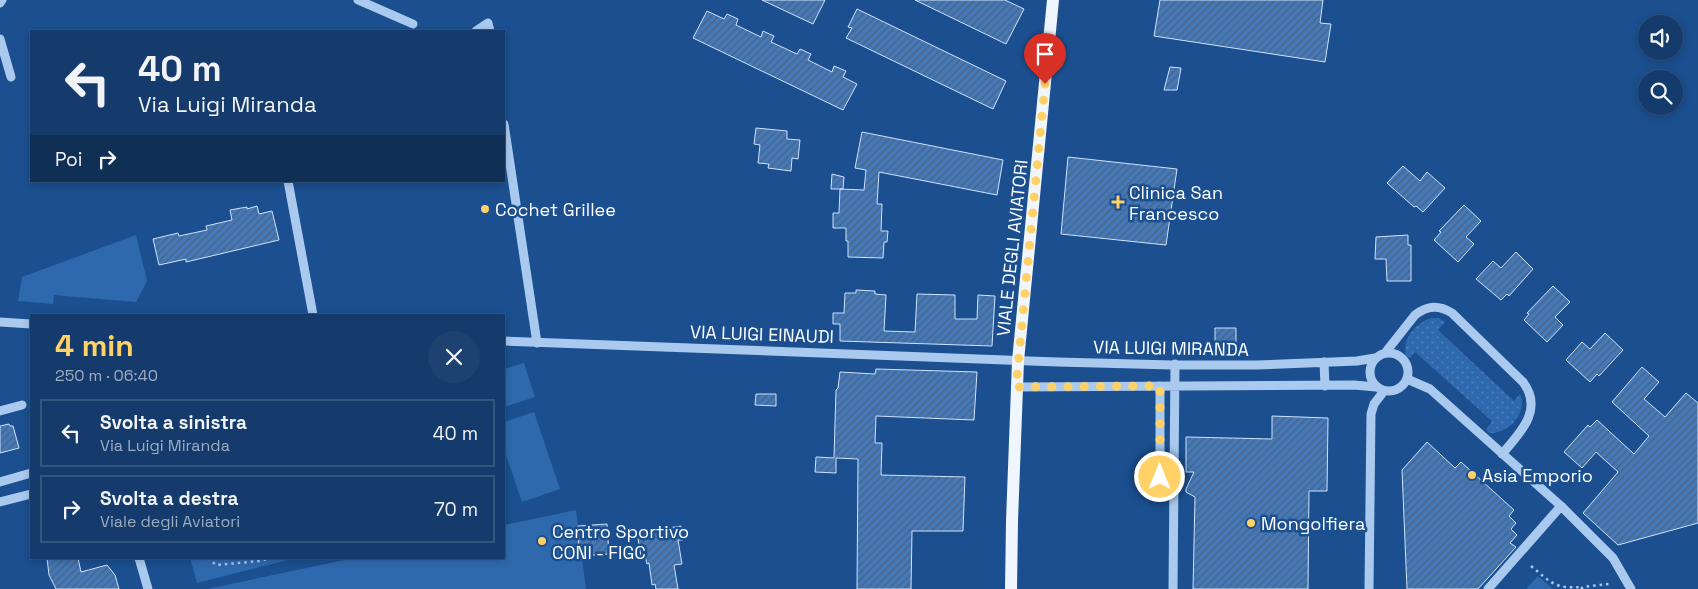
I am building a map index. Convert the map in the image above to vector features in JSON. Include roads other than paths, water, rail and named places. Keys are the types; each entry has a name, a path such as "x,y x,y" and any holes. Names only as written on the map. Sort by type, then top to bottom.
{"main road":[{"name":"VIALE DEGLI AVIATORI","path":"1011,589 1016,387 1053,0"}],"street":[{"path":"358,0 414,24"},
{"path":"478,30 488,23 490,30"},
{"path":"0,39 11,77"},
{"path":"505,131 537,343"},
{"path":"288,182 313,314"},
{"path":"1385,353 1393,353 1404,360 1408,372 1407,379 1395,391 1380,389 1369,376 1369,370 1375,358 1385,353 1420,311 1432,307 1442,307 1452,313 1524,382 1529,390 1532,404 1529,420 1502,454"},
{"path":"0,322 30,324"},
{"name":"VIA LUIGI EINAUDI","path":"505,341 1018,361"},
{"name":"VIA LUIGI MIRANDA","path":"1018,361 1257,365 1357,361 1375,358"},
{"path":"1324,362 1325,386"},
{"path":"1173,589 1175,364"},
{"path":"1407,379 1430,389 1561,506 1613,558 1631,589"},
{"name":"VIA LUIGI MIRANDA","path":"1016,387 1364,385 1380,389"},
{"path":"1160,386 1160,477 1174,495"},
{"path":"1369,589 1371,414 1380,389"},
{"path":"0,411 22,405"},
{"path":"0,482 30,473"},
{"path":"0,502 30,494"},
{"path":"1488,589 1561,506"},
{"path":"139,559 148,589"}],"place":[{"name":"Clinica San Francesco","path":"1118,202"},
{"name":"Cochet Grillee","path":"485,209"},
{"name":"Asia Emporio","path":"1472,475"},
{"name":"Mongolfiera","path":"1251,523"},
{"name":"Centro Sportivo CONI - FIGC","path":"542,541"}]}
